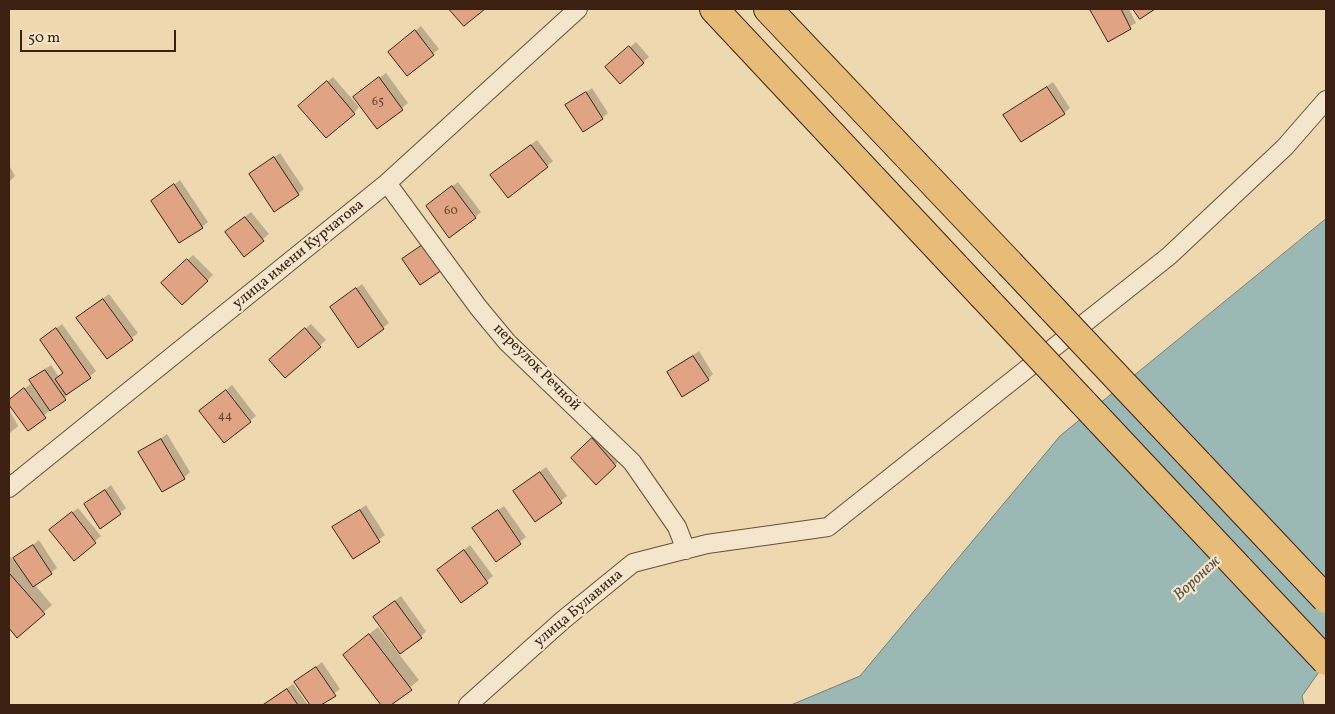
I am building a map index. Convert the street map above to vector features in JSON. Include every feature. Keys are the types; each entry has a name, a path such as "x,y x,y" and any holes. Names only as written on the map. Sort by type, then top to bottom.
{"highway":[{"path":"714,9 1326,661"},
{"path":"768,9 1326,599"}],"street":[{"name":"улица имени Курчатова","path":"9,488 387,183 578,9"},
{"name":"улица Булавина","path":"468,705 563,620 633,563 707,544 828,527 1169,256 1285,147 1326,100"},
{"name":"переулок Речной","path":"387,183 478,308 507,342 632,462 677,527 686,550"}],"water":[{"name":"Воронеж","path":"1326,219 1326,662 1302,696 1304,705 791,705 860,676 1060,436"}],"building":[{"path":"449,9 485,9 464,26"},
{"path":"1121,9 1131,29 1108,42 1090,10"},
{"path":"1133,9 1155,9 1140,19"},
{"path":"415,30 434,55 407,76 388,52"},
{"path":"629,46 644,63 620,84 605,67"},
{"path":"379,77 403,110 377,129 353,97"},
{"path":"327,81 355,114 326,138 298,106"},
{"path":"1047,87 1065,114 1021,142 1003,115"},
{"path":"586,92 603,119 583,132 565,105"},
{"path":"531,145 548,167 508,198 490,175"},
{"path":"274,157 299,195 274,212 249,174"},
{"path":"174,184 203,228 179,243 151,201"},
{"path":"452,186 476,218 449,238 426,206"},
{"path":"245,217 264,241 244,257 225,232"},
{"path":"424,244 442,270 420,285 402,259"},
{"path":"187,259 208,281 182,305 161,283"},
{"path":"356,288 384,329 358,348 330,307"},
{"path":"103,299 133,340 107,359 76,318"},
{"path":"56,328 91,378 66,395 55,379 63,373 40,340"},
{"path":"305,328 321,347 285,378 269,360"},
{"path":"693,356 709,380 682,397 667,372"},
{"path":"45,370 66,400 50,411 29,380"},
{"path":"24,388 46,418 28,431 9,405 9,400"},
{"path":"226,390 251,422 224,443 199,411"},
{"path":"592,438 616,466 596,485 571,458"},
{"path":"161,439 185,479 162,492 138,452"},
{"path":"540,472 562,503 535,522 513,491"},
{"path":"105,490 121,514 100,529 84,504"},
{"path":"360,510 380,542 353,559 332,527"},
{"path":"498,510 521,544 496,562 472,528"},
{"path":"72,512 96,543 74,561 49,530"},
{"path":"33,545 52,574 33,587 13,558"},
{"path":"464,550 488,583 461,603 437,570"},
{"path":"9,573 45,614 17,638 9,628"},
{"path":"395,601 422,638 400,654 373,617"},
{"path":"369,634 412,690 391,705 381,705 343,655"},
{"path":"316,667 336,696 321,705 310,705 294,682"},
{"path":"287,689 298,705 263,705"}]}
